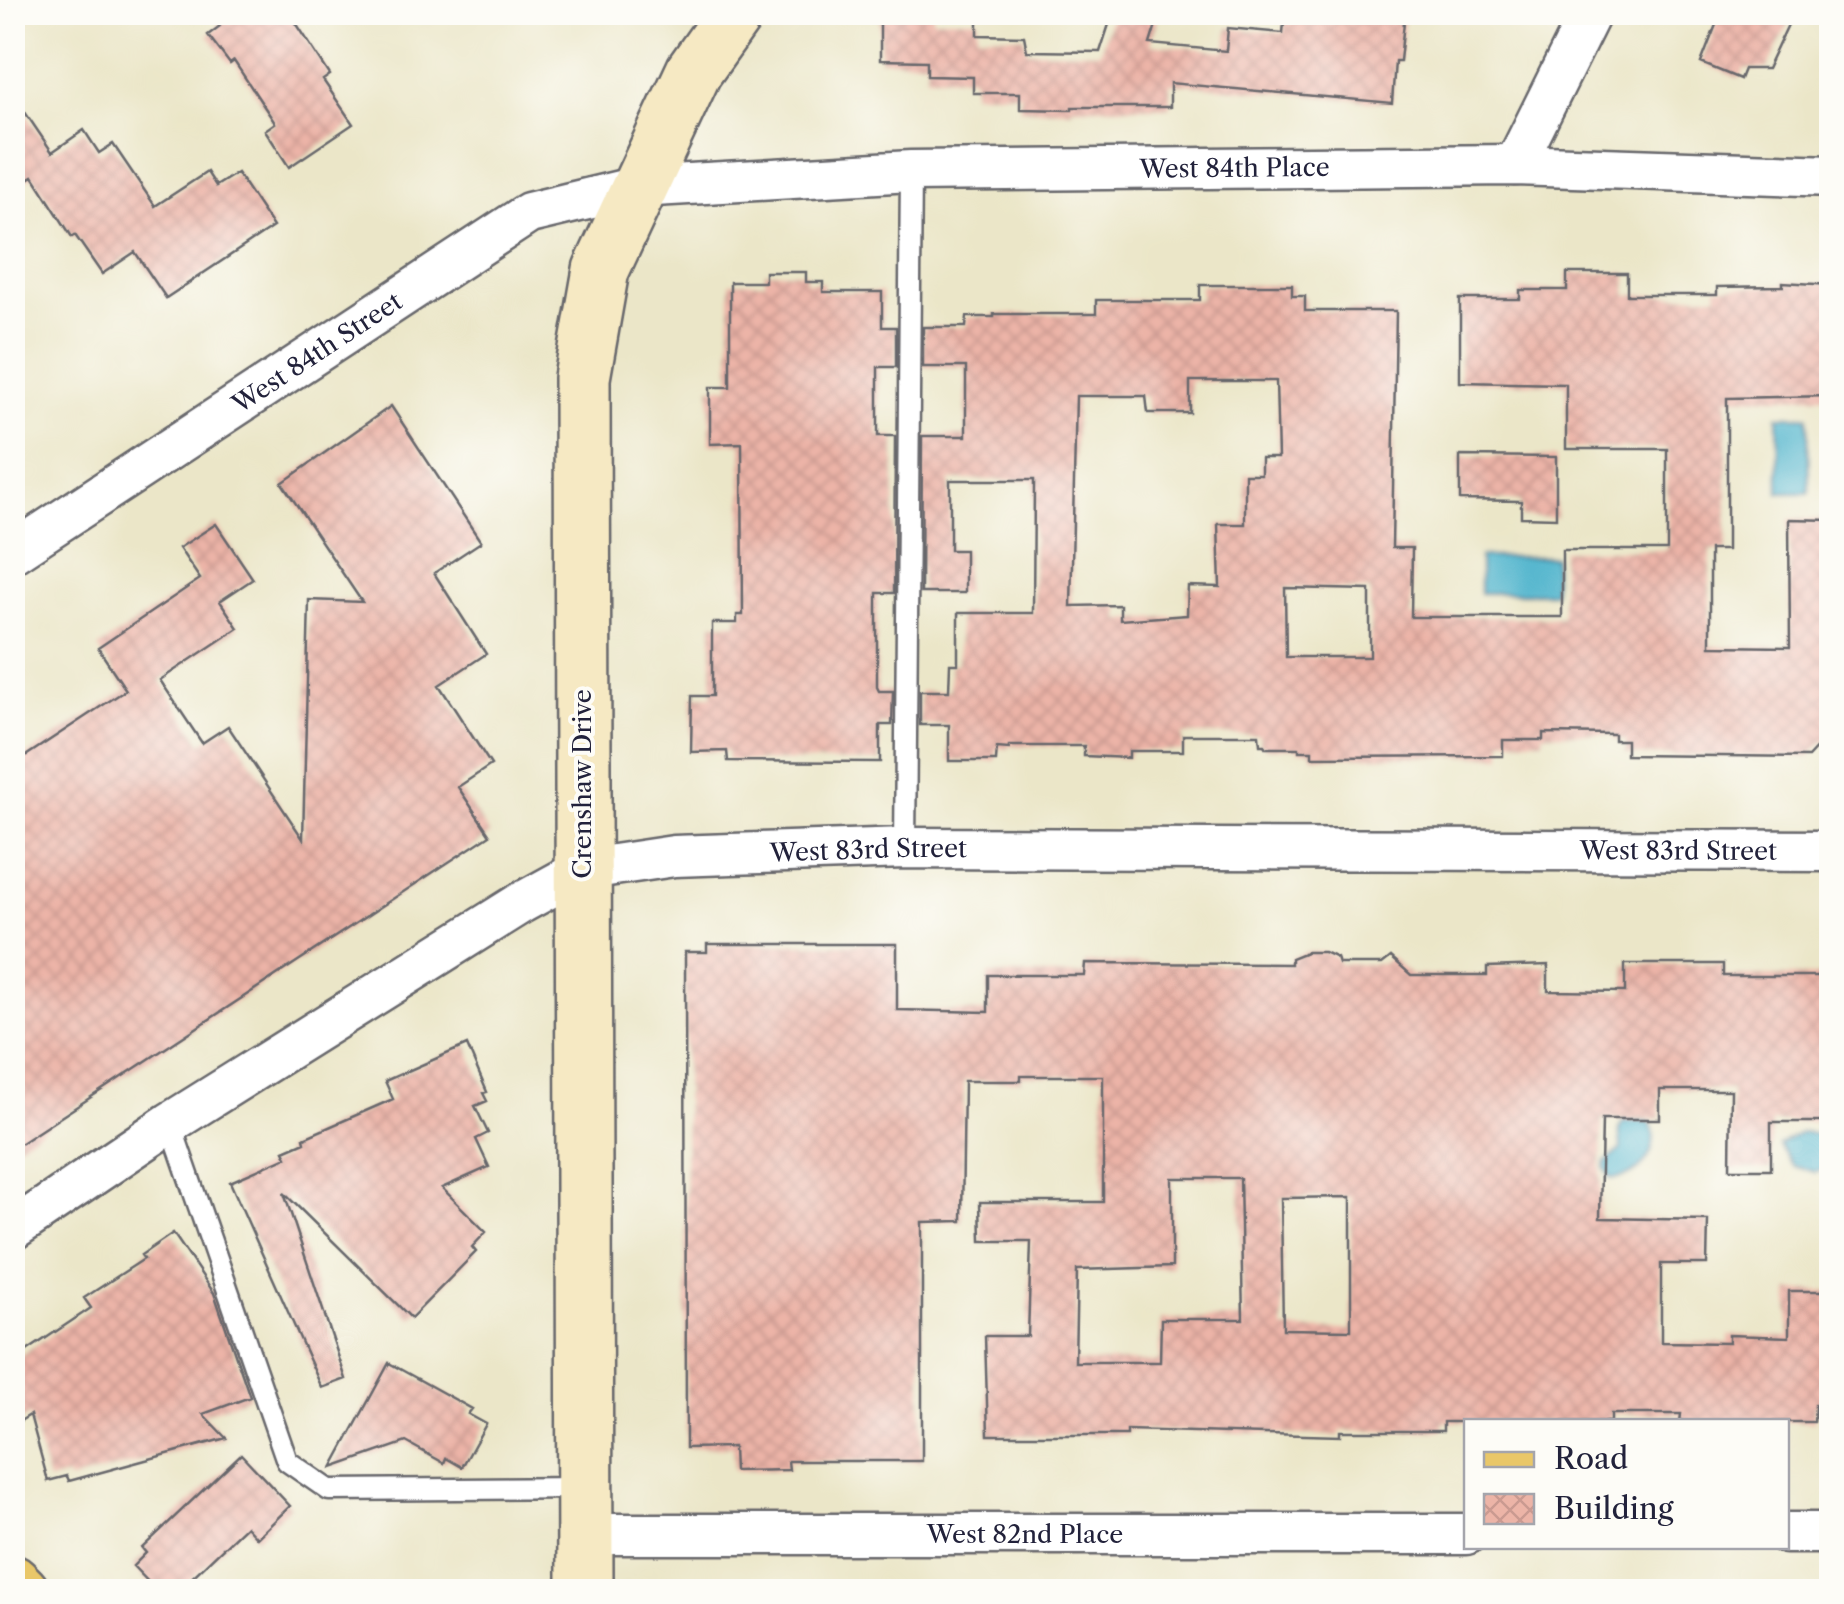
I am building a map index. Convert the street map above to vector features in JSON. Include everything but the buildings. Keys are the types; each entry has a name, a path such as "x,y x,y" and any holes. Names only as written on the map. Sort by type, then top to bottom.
{"main road":[{"name":"Crenshaw Drive","path":"585,1592 582,378 600,270 694,71 736,12"},
{"path":"12,1584 20,1592"}],"street":[{"path":"1514,165 1591,12"},
{"name":"West 84th Place","path":"637,187 911,171 1514,165 1832,176"},
{"name":"West 84th Street","path":"12,553 529,213 637,187"},
{"name":"West 83rd Street","path":"12,1230 170,1123 520,902 581,870 674,856 904,848 1832,851"},
{"name":"West 82nd Place","path":"584,1511 1464,1534"},
{"path":"1789,1534 1832,1533"}],"lane":[{"path":"904,848 911,171"},
{"path":"170,1123 286,1461 330,1490 584,1511"}],"water":[{"path":"1778,416 1808,416 1809,493 1779,493"},
{"path":"1480,557 1554,557 1554,593 1480,593"},
{"path":"1624,1121 1650,1122 1651,1151 1640,1168 1611,1178 1606,1162 1621,1149 1619,1128"},
{"path":"1802,1132 1831,1137 1831,1167 1815,1172 1793,1166 1779,1145"}]}
